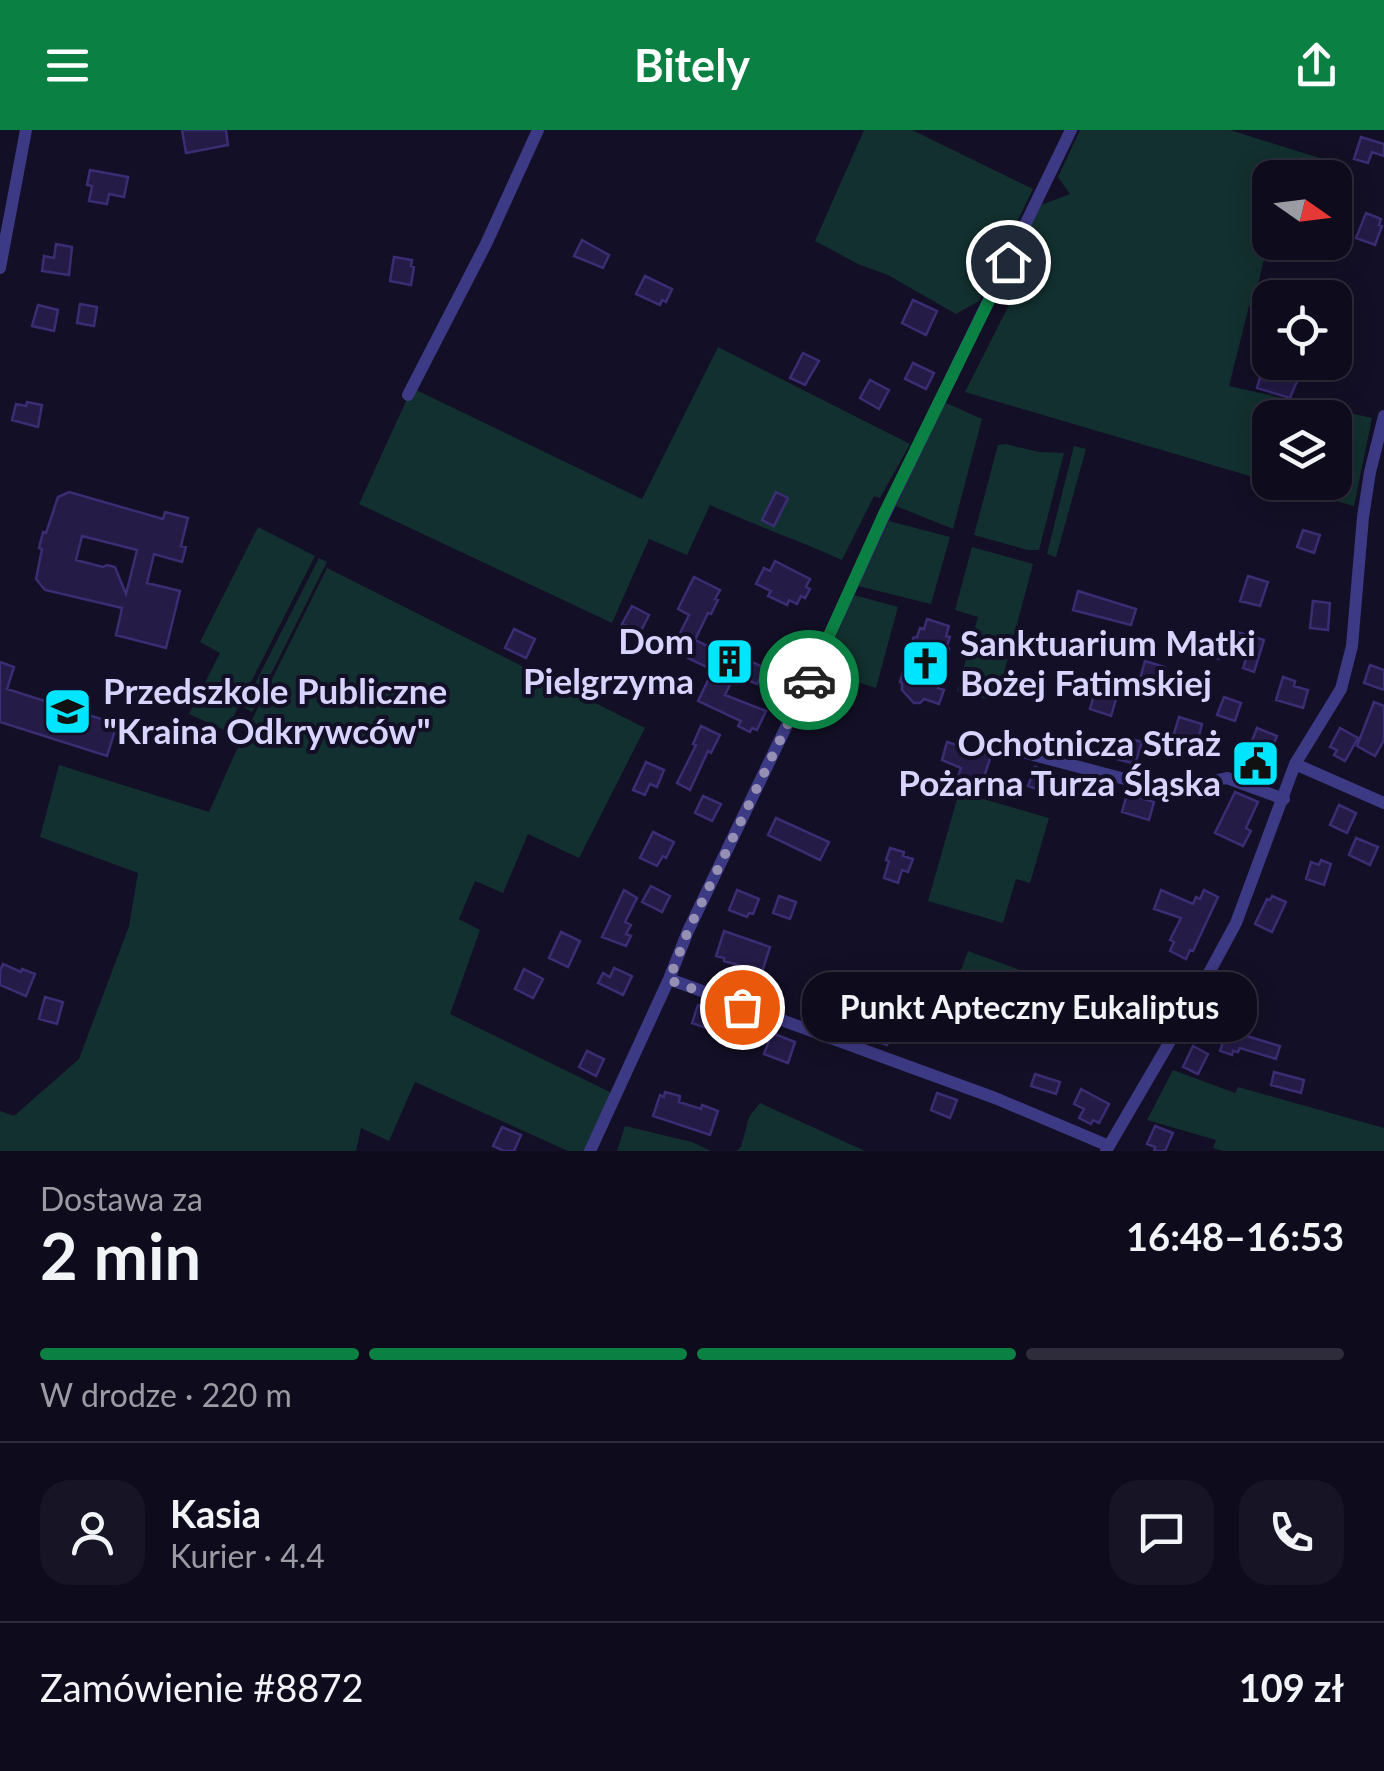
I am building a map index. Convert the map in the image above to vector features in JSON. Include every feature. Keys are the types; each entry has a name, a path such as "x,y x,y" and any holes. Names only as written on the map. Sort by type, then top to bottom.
{"street":[{"path":"0,268 26,130"},
{"path":"408,395 486,244 538,130"},
{"path":"590,1151 688,931 812,675 884,514 1070,130"},
{"path":"669,980 995,1098 1108,1149 1236,923 1295,764 1341,689 1352,646 1370,472 1384,416"},
{"path":"1008,748 1159,788 1177,789 1226,778 1284,798"},
{"path":"1295,764 1384,803"}],"green space":[{"path":"864,130 912,130 1033,189 979,301 956,314 888,275 815,241"},
{"path":"1080,130 1230,130 1326,160 1252,160 1252,260 1264,260 1259,280 1252,280 1252,306 1229,386 1292,400 1252,400 1252,477 965,392 1017,289 1007,274 1041,205 1070,194 1058,177"},
{"path":"718,347 910,444 880,498 874,496 842,560 710,505 687,555 649,539 612,623 359,504 412,388 642,499"},
{"path":"944,402 982,419 953,529 896,506"},
{"path":"1352,414 1372,418 1354,506 1333,500 1352,500"},
{"path":"998,445 1064,453 1039,550 974,535"},
{"path":"1074,446 1086,449 1056,557 1047,554"},
{"path":"889,521 950,537 931,604 858,586"},
{"path":"258,527 315,556 226,731 189,714 220,653 200,642"},
{"path":"972,547 1033,564 998,695 986,699 957,691 978,617 955,610"},
{"path":"319,558 327,562 252,712 243,707"},
{"path":"327,568 645,728 579,858 528,834 503,893 475,881 459,919 480,930 450,1014 616,1095 590,1151 568,1151 415,1082 389,1141 361,1128 356,1151 0,1151 0,1111 14,1116 79,1059 129,926 138,873 40,837 59,765 209,812"},
{"path":"854,595 898,607 876,688 821,671"},
{"path":"959,792 1049,818 1030,883 1016,879 1003,923 928,901"},
{"path":"968,951 1061,985 1046,1028 952,994"},
{"path":"1173,1070 1235,1093 1238,1087 1384,1128 1384,1151 1213,1148 1216,1140 1147,1120"},
{"path":"760,1103 865,1151 736,1151 741,1147 749,1117"},
{"path":"625,1126 692,1142 711,1151 617,1151"}],"building":[{"path":"182,130 226,130 228,145 186,153"},
{"path":"1361,137 1384,144 1384,156 1372,152 1368,163 1354,159"},
{"path":"90,170 128,177 124,197 109,194 107,204 89,201"},
{"path":"1366,213 1381,219 1375,245 1356,238"},
{"path":"582,240 609,255 603,268 574,256"},
{"path":"56,244 72,247 69,275 42,271 44,256 54,258"},
{"path":"394,257 412,260 411,285 390,281"},
{"path":"645,276 672,289 666,302 662,300 660,305 636,294"},
{"path":"913,300 937,311 926,335 902,323"},
{"path":"80,304 97,307 94,326 77,323"},
{"path":"38,305 58,310 54,331 32,326"},
{"path":"803,353 819,361 805,385 790,378"},
{"path":"913,363 934,373 926,389 905,379"},
{"path":"870,380 889,390 879,409 860,398"},
{"path":"1259,380 1298,380 1290,398 1257,388"},
{"path":"27,402 42,405 38,427 12,420 16,404 26,406"},
{"path":"69,492 163,519 165,512 188,518 181,546 186,547 182,562 154,554 147,583 180,591 166,648 116,635 122,608 45,590 36,579 43,532 46,533 58,497","holes":["82,536 137,550 126,594 115,567 76,560"]},
{"path":"776,492 788,498 774,526 762,520"},
{"path":"1303,530 1320,535 1314,553 1297,547"},
{"path":"775,561 810,579 806,587 810,589 797,604 789,600 787,605 768,596 771,591 756,584 764,568 770,571"},
{"path":"1248,576 1268,582 1260,606 1240,601"},
{"path":"694,577 720,590 695,640 765,668 757,684 735,674 725,695 766,711 757,730 752,728 750,732 738,726 741,721 698,701 713,670 688,658 691,654 674,645 689,615 678,609"},
{"path":"1078,591 1136,609 1131,625 1073,610"},
{"path":"1313,601 1330,603 1328,630 1310,628"},
{"path":"632,606 649,615 638,631 622,624"},
{"name":"Sanktuarium Matki Bożej Fatimskiej","path":"927,619 949,626 949,649 937,679 938,688 944,690 939,704 924,699 914,703 900,682 907,671 910,650 914,649 913,638 920,628 924,629"},
{"path":"514,629 535,639 526,658 505,648"},
{"path":"1234,631 1264,640 1254,672 1243,668 1249,650 1230,644"},
{"path":"1206,636 1225,642 1219,659 1200,652"},
{"path":"1145,661 1165,667 1160,688 1139,682"},
{"path":"0,662 14,667 7,689 117,724 107,756 0,722"},
{"path":"1370,665 1384,670 1384,690 1364,683"},
{"path":"1283,677 1308,690 1303,708 1276,700"},
{"path":"1095,691 1117,696 1111,716 1090,709"},
{"path":"1224,697 1241,703 1235,721 1217,715"},
{"path":"1374,702 1384,706 1384,740 1375,756 1357,746"},
{"path":"1179,717 1202,724 1197,744 1173,737"},
{"path":"701,726 720,735 690,790 677,783"},
{"path":"1257,728 1277,736 1261,775 1242,767"},
{"path":"1340,728 1358,738 1345,761 1334,755 1337,750 1330,747"},
{"path":"1123,736 1142,742 1135,764 1117,759"},
{"path":"947,742 991,756 978,795 954,788 961,768 942,760"},
{"path":"646,762 664,770 657,787 650,784 645,795 633,790"},
{"path":"1035,767 1054,773 1048,793 1028,786"},
{"path":"1235,792 1258,802 1243,846 1215,833"},
{"path":"1127,794 1154,802 1149,820 1122,812"},
{"path":"703,796 721,804 712,821 695,813"},
{"path":"1339,805 1356,813 1347,833 1330,825"},
{"path":"776,818 829,842 820,860 768,835"},
{"path":"653,832 674,842 657,866 640,858"},
{"path":"1356,838 1378,847 1370,865 1349,855"},
{"path":"890,848 913,859 908,872 902,870 898,883 884,878"},
{"path":"1321,860 1331,864 1324,885 1306,879 1311,862 1319,865"},
{"path":"651,886 670,896 662,912 642,902"},
{"path":"624,890 637,898 625,922 631,925 626,946 602,937"},
{"path":"737,890 759,899 753,914 747,917 729,910"},
{"path":"1161,890 1193,904 1204,890 1218,897 1186,959 1170,951 1174,942 1170,940 1181,918 1154,909"},
{"path":"779,896 796,902 790,919 773,913"},
{"path":"1272,896 1286,902 1272,932 1255,924"},
{"path":"724,931 770,947 762,972 716,956"},
{"path":"561,932 580,941 568,967 549,958"},
{"path":"3,964 35,974 26,996 0,985"},
{"path":"614,968 632,976 623,995 598,983 603,973 610,977"},
{"path":"524,969 543,979 533,998 515,989"},
{"path":"1161,983 1176,990 1166,1013 1151,1007"},
{"path":"45,997 63,1002 57,1024 39,1019"},
{"path":"698,1005 716,1011 709,1029 692,1023"},
{"path":"1078,1008 1095,1014 1088,1033 1071,1027"},
{"path":"868,1019 893,1027 887,1045 862,1037"},
{"path":"1227,1030 1280,1046 1276,1059 1240,1048 1232,1055 1220,1051"},
{"path":"772,1033 795,1042 788,1063 764,1054"},
{"path":"1193,1046 1208,1054 1198,1074 1183,1067"},
{"path":"587,1051 604,1059 596,1076 579,1067"},
{"path":"1274,1072 1304,1080 1301,1093 1271,1085"},
{"path":"1035,1074 1060,1082 1056,1094 1031,1086"},
{"path":"1081,1089 1109,1104 1099,1123 1079,1118 1084,1109 1074,1104"},
{"path":"665,1092 680,1096 679,1102 718,1111 710,1135 653,1116 660,1095 664,1097"},
{"path":"937,1093 957,1100 950,1118 931,1110"},
{"path":"1155,1126 1173,1133 1165,1151 1154,1151 1155,1147 1147,1144"},
{"path":"502,1127 521,1135 514,1151 493,1146"}],"way so far":[{"path":"742,1007 669,980 688,931 809,680"}],"place":[{"name":"Dom Pielgrzyma","path":"729,662"},
{"name":"Sanktuarium Matki Bożej Fatimskiej","path":"925,664"},
{"name":"Przedszkole Publiczne \"Kraina Odkrywców\"","path":"68,712"},
{"name":"Ochotnicza Straż Pożarna Turza Śląska","path":"1256,764"},
{"name":"Punkt Apteczny Eukaliptus","path":"742,1007"}],"route":[{"path":"809,680 884,514 1008,262"}]}
